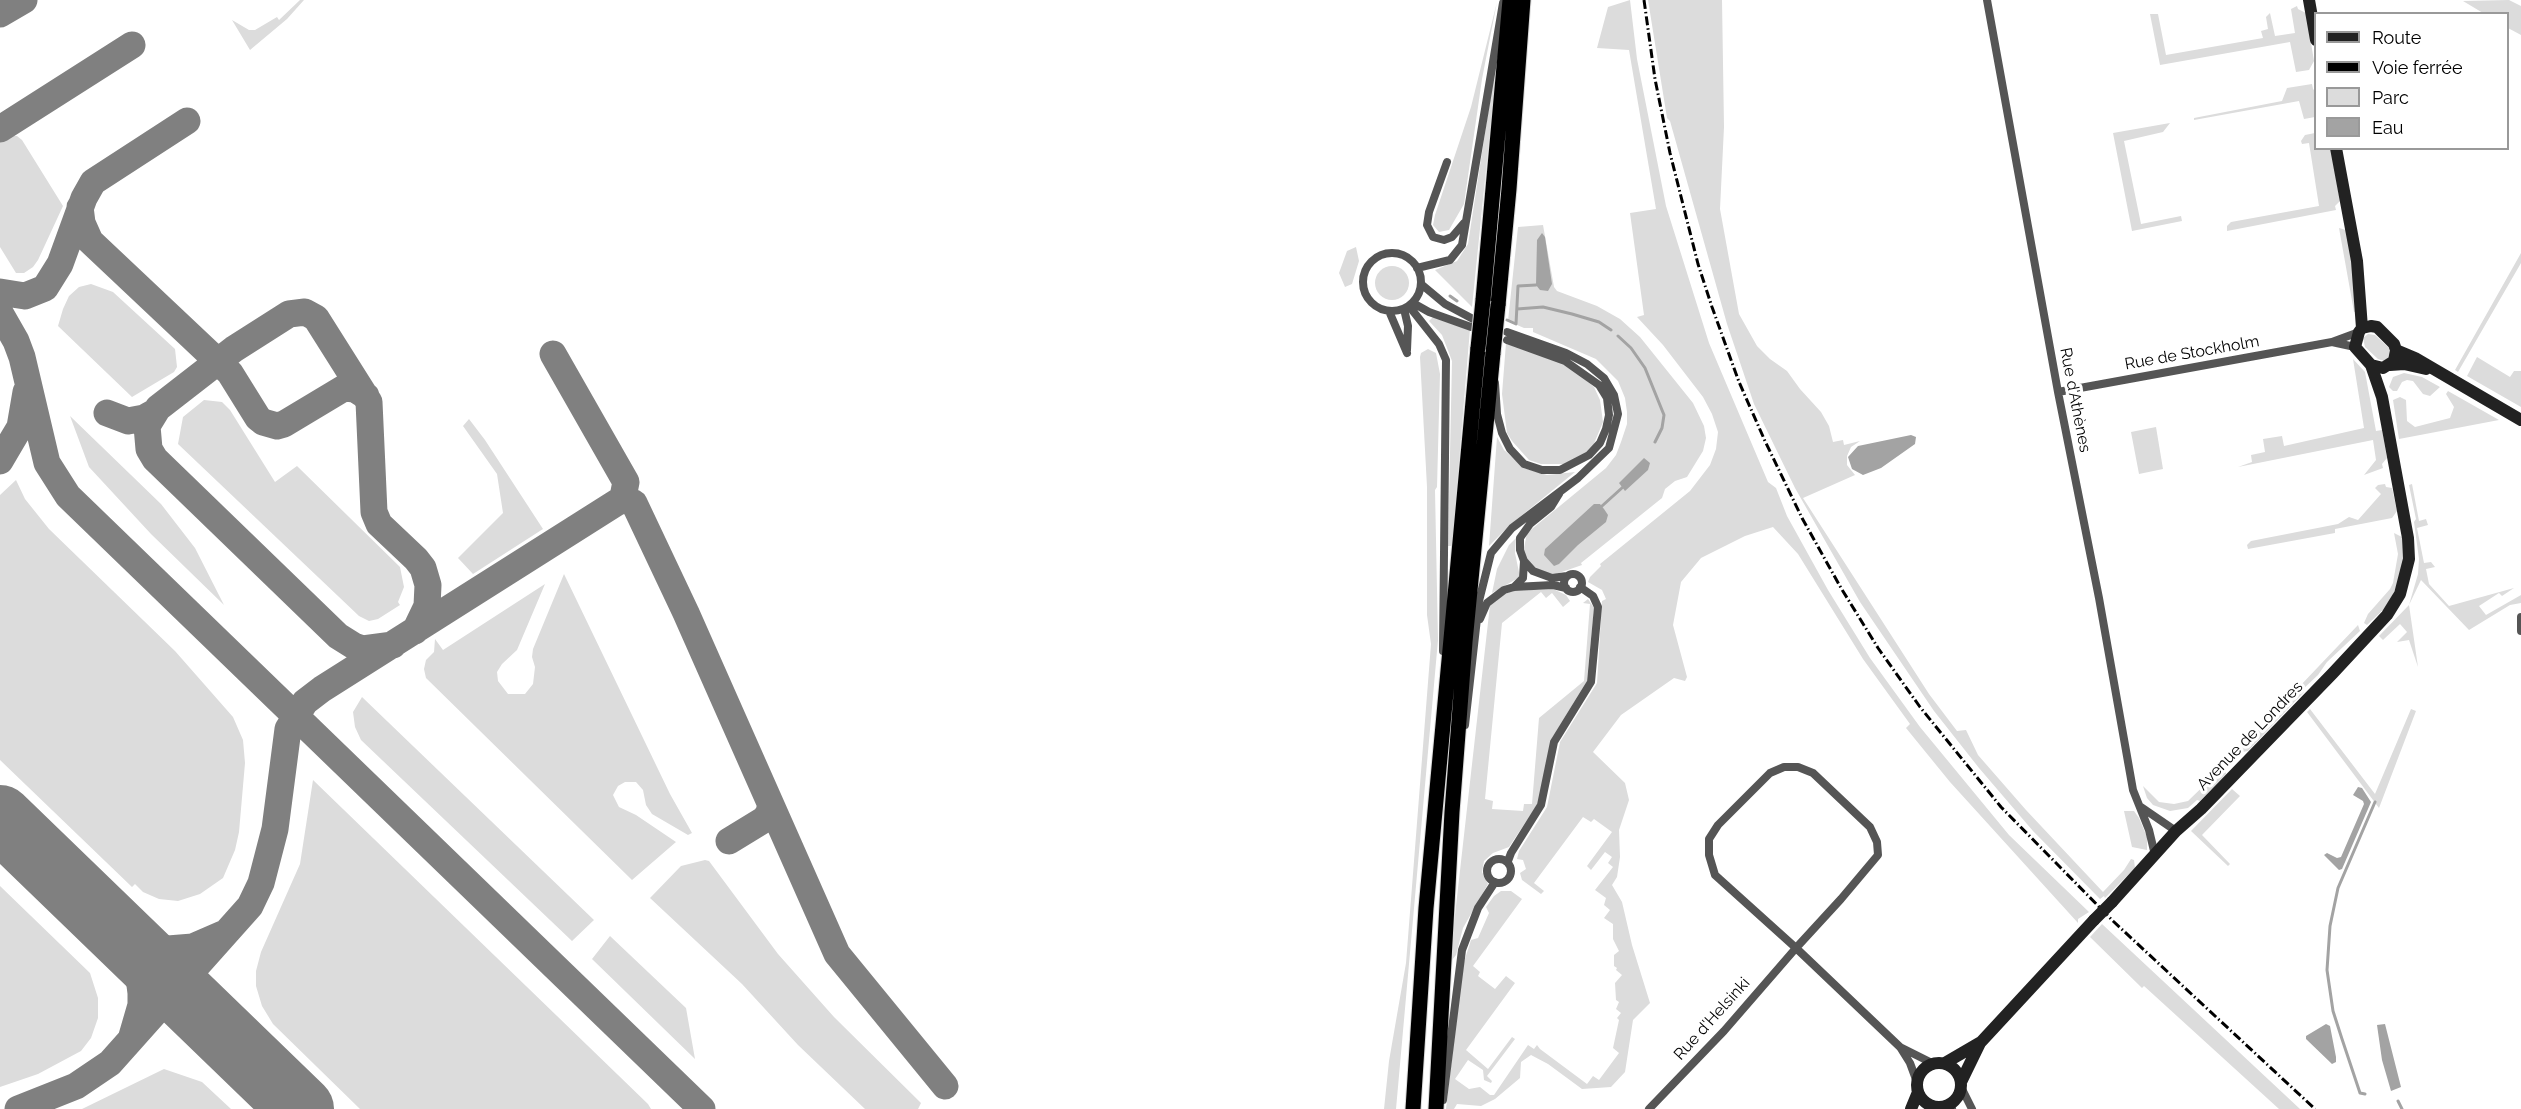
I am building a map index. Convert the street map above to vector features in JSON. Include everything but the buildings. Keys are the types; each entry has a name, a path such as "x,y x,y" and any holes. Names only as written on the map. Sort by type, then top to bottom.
{"highway":[{"path":"1436,1109 1452,812 1488,354 1510,0"},
{"path":"1491,302 1509,189 1523,0"},
{"path":"1403,1109 1488,354"},
{"path":"1426,1109 1448,875"},
{"path":"1413,1109 1426,908"}],"street":[{"path":"1417,268 1443,263 1456,255 1462,244 1503,0"},
{"name":"Rue d'Athènes","path":"1987,0 2133,790 2149,830 2155,855"},
{"path":"2309,0 2314,29"},
{"path":"2336,150 2357,261 2377,327 2396,350 2415,358 2521,420"},
{"path":"1447,162 1430,212 1427,225 1429,232 1433,237 1443,240 1457,232 1466,220"},
{"path":"1389,312 1409,306 1417,297 1421,284 1417,268 1406,256 1391,253 1379,256 1368,265 1363,279 1365,294 1372,304 1389,312 1407,353 1409,306"},
{"path":"2357,261 2360,330 2355,347 2376,368 2404,364 2436,372"},
{"path":"1409,306 1472,323 1421,284"},
{"path":"1409,306 1439,344 1446,360 1443,662 1436,802"},
{"path":"2360,330 2371,326 2377,327"},
{"name":"Rue de Stockholm","path":"2058,392 2332,342 2360,330"},
{"path":"1452,812 1471,691 1482,585 1491,554 1512,528 1563,489 1609,448 1618,414 1614,395 1604,378 1587,364 1566,353 1507,336 1565,361 1599,385 1607,398 1609,415 1606,429 1600,443 1589,455 1560,470 1542,470 1524,464 1510,449 1502,433 1497,414 1497,391 1488,354"},
{"name":"Rue de Stockholm","path":"2332,342 2355,347"},
{"path":"2388,366 2396,356 2396,350"},
{"name":"Avenue de Londres","path":"1961,1084 1981,1042 2176,831 2206,805 2333,673 2387,615 2400,594 2407,570 2409,548 2382,397 2371,365"},
{"name":"Avenue de Londres","path":"2382,397 2388,366"},
{"path":"1476,630 1487,603 1498,593 1514,587 1553,585 1575,591 1580,586 1581,579 1577,575 1557,578 1533,571 1524,561 1520,550 1520,538 1530,524 1551,507 1563,489"},
{"path":"1514,587 1523,578 1524,561"},
{"path":"1566,588 1564,584 1567,576"},
{"path":"1508,861 1541,805 1554,742 1591,682 1598,608 1593,596 1580,586"},
{"path":"2521,617 2521,631"},
{"name":"Rue d'Helsinki","path":"1649,1109 1724,1031 1796,948 1841,900 1878,855 1877,842 1870,826 1813,773 1792,766 1770,773 1718,825 1709,839 1709,855 1715,875 1796,948 1900,1047 1910,1063 1918,1087"},
{"path":"2138,804 2176,831"},
{"path":"1497,858 1508,861 1512,868 1510,877 1504,882 1496,882 1489,877 1488,866 1497,858"},
{"path":"1442,1109 1462,950 1478,908 1496,882"},
{"name":"Avenue de Londres","path":"1939,1064 1981,1042"},
{"name":"Rue d'Helsinki","path":"1900,1047 1939,1064"},
{"path":"1911,1109 1923,1069 1939,1064 1956,1070 1972,1109"},
{"path":"1918,1087 1928,1104 1940,1108 1956,1099 1961,1084"}],"green space":[{"path":"300,0 304,0 287,19 250,50 232,20 249,30 255,30 277,17 279,20"},
{"path":"1630,0 1637,59 1666,206 1709,343 1768,482 1776,488 1787,516 1828,590 1870,658 1920,727 2009,835 2089,912 2078,919 2078,923 1950,782 1906,728 1910,724 1863,659 1798,554 1773,527 1745,536 1701,558 1681,582 1673,625 1687,677 1685,681 1674,678 1621,715 1593,752 1625,783 1629,800 1619,830 1620,857 1617,877 1612,885 1622,902 1632,945 1650,1003 1633,1020 1625,1072 1611,1087 1582,1089 1548,1064 1531,1055 1521,1062 1520,1078 1495,1099 1481,1106 1457,1104 1454,1109 1446,1109 1463,965 1471,940 1478,938 1489,913 1486,907 1501,891 1511,891 1522,899 1473,966 1480,972 1478,976 1495,989 1506,976 1515,983 1466,1050 1488,1069 1512,1037 1515,1039 1487,1076 1492,1081 1491,1083 1484,1080 1483,1070 1468,1060 1455,1079 1469,1089 1480,1087 1490,1095 1494,1095 1528,1045 1534,1049 1537,1045 1587,1084 1593,1076 1599,1080 1619,1053 1613,1048 1619,1020 1617,1018 1621,1013 1616,1009 1619,1002 1616,1000 1615,983 1622,975 1614,966 1614,955 1619,951 1613,939 1613,924 1604,918 1610,910 1604,905 1606,898 1595,890 1613,867 1608,863 1612,857 1605,852 1591,870 1587,866 1612,832 1594,819 1591,822 1583,817 1534,883 1544,891 1541,894 1522,880 1520,873 1526,869 1523,860 1517,859 1519,851 1547,807 1560,742 1597,683 1602,601 1606,599 1602,590 1588,582 1590,577 1601,566 1600,564 1690,491 1710,465 1716,449 1718,432 1703,397 1663,345 1637,317 1644,315 1630,213 1656,209 1629,50 1597,48 1608,7"},
{"path":"1648,0 1722,0 1724,127 1720,209 1739,314 1757,346 1787,371 1821,412 1829,426 1833,442 1843,440 1844,445 1860,441 1851,447 1847,456 1847,465 1855,475 1803,498 1929,694 1957,731 1966,730 1978,755 2026,810 2103,892 2131,859 2134,860 2135,868 2105,898 2104,896 2100,899 2033,831 1934,711 1860,602 1795,488 1754,404 1727,324 1670,121 1667,118"},
{"path":"2509,0 2521,6 2521,35 2509,29 2509,12 2481,12 2463,1"},
{"path":"1497,2 1482,79 1464,204 1449,230 1439,232 1433,225 1435,215 1471,107"},
{"path":"2297,6 2306,13 2314,61 2309,70 2296,72 2290,42 2160,65 2150,14 2158,14 2166,55 2263,38 2261,31 2268,29 2266,17 2270,13 2275,36 2295,33 2291,9"},
{"path":"1493,81 1495,82 1472,307 1435,270 1457,261 1468,244"},
{"path":"2312,84 2314,117 2304,119 2299,101 2194,120 2194,118 2282,101 2287,88"},
{"path":"2170,123 2163,132 2124,141 2141,224 2181,216 2182,221 2132,231 2113,133"},
{"path":"2314,133 2314,150 2331,150 2340,201 2335,206 2336,210 2227,231 2227,226 2231,222 2319,206 2309,143 2302,144 2301,141 2305,135"},
{"path":"10,136 17,136 22,140 63,206 38,260 24,273 16,273 0,247 0,142"},
{"path":"1543,225 1554,287 1557,291 1597,306 1620,319 1640,337 1693,403 1704,426 1706,438 1703,451 1687,477 1675,481 1665,489 1662,498 1581,563 1582,565 1556,574 1546,573 1531,566 1523,553 1527,533 1606,468 1616,455 1621,442 1627,424 1627,412 1625,398 1618,381 1596,359 1533,332 1533,328 1524,328 1508,321 1518,227"},
{"path":"2339,228 2346,230 2359,311 2354,312"},
{"path":"1356,247 1359,261 1352,284 1345,287 1339,273 1347,251"},
{"path":"2521,253 2521,263 2458,372 2455,370"},
{"path":"1392,266 1404,271 1409,283 1404,295 1392,300 1380,295 1375,283 1380,271"},
{"path":"91,284 113,292 175,349 177,367 174,372 132,397 58,326 69,296 79,287"},
{"path":"1433,317 1470,329 1452,546 1448,546 1452,361 1442,335 1429,321"},
{"path":"2368,334 2375,335 2389,348 2390,357 2384,361 2378,359 2365,347 2363,338"},
{"path":"1506,343 1559,362 1594,387 1600,400 1603,422 1593,446 1585,454 1565,464 1541,464 1529,460 1512,441 1507,433 1502,394"},
{"path":"1428,349 1436,353 1440,374 1437,487 1435,490 1438,640 1396,1109 1384,1109 1389,1061 1406,963 1431,644 1427,615 1427,487 1420,357 1421,353"},
{"path":"2477,357 2510,377 2514,371 2521,371 2521,407 2467,376"},
{"path":"2353,359 2365,372 2376,431 2382,430 2387,458 2382,464 2383,468 2364,475 2376,460 2373,440 2238,467 2252,462 2251,455 2265,452 2263,439 2282,436 2284,446 2364,428"},
{"path":"2404,373 2422,377 2440,387 2430,396 2423,394 2413,381 2407,380 2402,382 2397,391 2393,391 2389,387 2393,377"},
{"path":"2448,391 2499,420 2399,439 2393,400 2400,397 2406,400 2407,421 2415,427 2450,418 2454,407 2446,394"},
{"path":"204,400 222,402 230,410 275,482 297,466 400,567 404,587 398,602 400,605 378,619 369,621 359,616 178,444 183,417"},
{"path":"70,416 161,504 195,548 224,605 151,534 89,467"},
{"path":"469,419 543,529 473,574 458,558 503,513 497,474 463,426"},
{"path":"2156,427 2163,469 2139,474 2131,432"},
{"path":"1497,437 1504,450 1524,468 1547,475 1575,472 1510,525 1489,546"},
{"path":"16,480 25,499 49,529 175,651 233,717 243,740 245,763 239,832 235,850 223,878 200,894 178,901 159,899 143,892 135,884 132,887 0,760 0,495"},
{"path":"2385,484 2386,487 2392,488 2397,511 2392,518 2335,529 2335,533 2248,549 2247,545 2251,541 2338,524 2349,517 2358,520 2381,494 2375,488"},
{"path":"2412,484 2419,521 2426,519 2428,525 2417,528 2424,563 2431,562 2435,567 2426,569 2429,584 2449,606 2514,588 2502,596 2499,593 2479,606 2486,615 2521,595 2521,603 2510,605 2469,630 2421,580 2409,605 2418,574 2419,559 2414,522 2416,519 2409,485"},
{"path":"2394,533 2402,537 2403,562 2399,579 2392,597 2383,610 2367,625 2364,623 2368,614 2393,583 2398,554"},
{"path":"1516,538 1515,553 1520,577 1492,593 1497,569 1509,545"},
{"path":"564,574 670,794 692,833 688,835 652,814 646,805 643,790 636,782 625,782 618,786 613,795 619,807 636,815 676,842 632,880 426,678 424,669 426,660 434,652 435,639 443,650 545,584 517,650 497,672 498,681 508,694 525,694 533,684 535,667 532,657 533,649"},
{"path":"1553,589 1566,595 1570,601 1563,607 1552,593 1546,598 1541,592 1502,623 1485,799 1493,801 1492,809 1523,811 1524,804 1532,804 1539,718 1584,681 1590,604 1583,603 1588,599 1594,608 1587,681 1552,738 1539,802 1509,847 1493,853 1484,861 1482,872 1488,884 1463,928 1456,955 1452,960 1446,1053 1450,959 1490,605 1502,595 1512,591"},
{"path":"2409,605 2418,667 2409,640 2397,642 2407,632 2400,624 2383,640 2379,636"},
{"path":"2358,625 2360,631 2327,662 2318,675 2302,690 2304,692 2248,751 2242,752 2240,749"},
{"path":"362,697 594,920 572,941 361,740 355,727 353,712"},
{"path":"2310,709 2375,794 2411,709 2416,711 2379,808 2307,712"},
{"path":"2225,765 2226,774 2200,801 2197,800 2188,808 2170,811 2153,805 2147,798 2143,786 2159,802 2174,804 2188,801"},
{"path":"313,780 651,1109 360,1109 273,1024 262,1006 256,986 256,971 261,952 300,864"},
{"path":"2232,789 2240,796 2202,835 2230,864 2228,866 2191,831"},
{"path":"2124,811 2134,811 2139,818 2147,837 2147,850 2132,847"},
{"path":"709,861 778,954 834,1017 921,1103 918,1109 865,1109 798,1045 742,984 650,898 681,866"},
{"path":"0,886 90,973 98,998 98,1018 91,1038 81,1051 38,1074 0,1087"},
{"path":"2102,924 2300,1109 2279,1109 2144,986 2142,988 2090,937"},
{"path":"610,936 686,1008 695,1059 592,959"},
{"path":"164,1069 202,1082 231,1109 82,1109"}],"water":[{"path":"1542,233 1545,237 1552,284 1548,291 1540,290 1536,285 1537,240"},
{"path":"1911,435 1916,437 1915,444 1881,468 1863,475 1852,469 1848,457 1858,446"},
{"path":"1644,458 1650,463 1648,470 1625,491 1619,483"},
{"path":"1594,504 1600,504 1608,515 1606,522 1554,566 1544,555 1545,549"},
{"path":"2358,787 2362,788 2371,802 2342,869 2339,870 2324,855 2327,853 2337,858 2341,857 2364,804 2353,795"},
{"path":"2326,1024 2330,1026 2336,1057 2336,1062 2332,1064 2306,1039 2306,1036"},
{"path":"2385,1024 2401,1087 2391,1091 2382,1060 2377,1025"}],"waterway":[{"path":"1507,320 1516,324 1518,286 1536,285"},
{"path":"1450,296 1457,301"},
{"path":"1517,309 1543,307 1599,322 1611,330"},
{"path":"1618,336 1631,348 1645,368 1664,415 1662,428 1655,442"},
{"path":"1602,506 1623,487"},
{"path":"2365,1094 2360,1093 2333,1011 2327,970 2330,926 2338,888 2375,802"},
{"path":"2398,1101 2402,1109"}],"taxiway":[{"path":"0,14 24,0"},
{"path":"0,129 132,45"},
{"path":"0,292 25,296 45,288 60,264 84,198 93,182 187,121"},
{"path":"80,207 82,223 90,241 230,373 258,418 263,422 277,426 284,424 344,388 355,389 366,396"},
{"path":"393,645 363,649 338,636 155,459 149,449 147,426 158,408 234,349 289,314 305,312 316,318 369,402 374,512 379,524 423,568 428,585 427,606 415,631"},
{"path":"0,313 22,357 47,463 68,496 702,1109"},
{"path":"553,354 626,482 623,497 619,501 628,500 634,503 686,613 837,954 945,1086"},
{"path":"0,461 20,427 26,392"},
{"path":"107,413 128,421 144,418 153,413"},
{"path":"18,1109 76,1086 110,1063 250,906 261,883 275,829 288,729 305,702 619,501"},
{"path":"729,841 765,819 770,811 770,803"},
{"path":"104,918 127,947 138,969 141,1005 132,1036"},
{"path":"116,928 129,938 143,944 168,949 193,947 223,934"}],"runway":[{"path":"0,818 301,1109"}],"railway":[{"path":"1644,0 1655,79 1670,153 1698,264 1712,307 1739,382 1765,441 1802,518 1841,588 1878,648 1920,707 2001,807 2113,921 2315,1109"}]}
